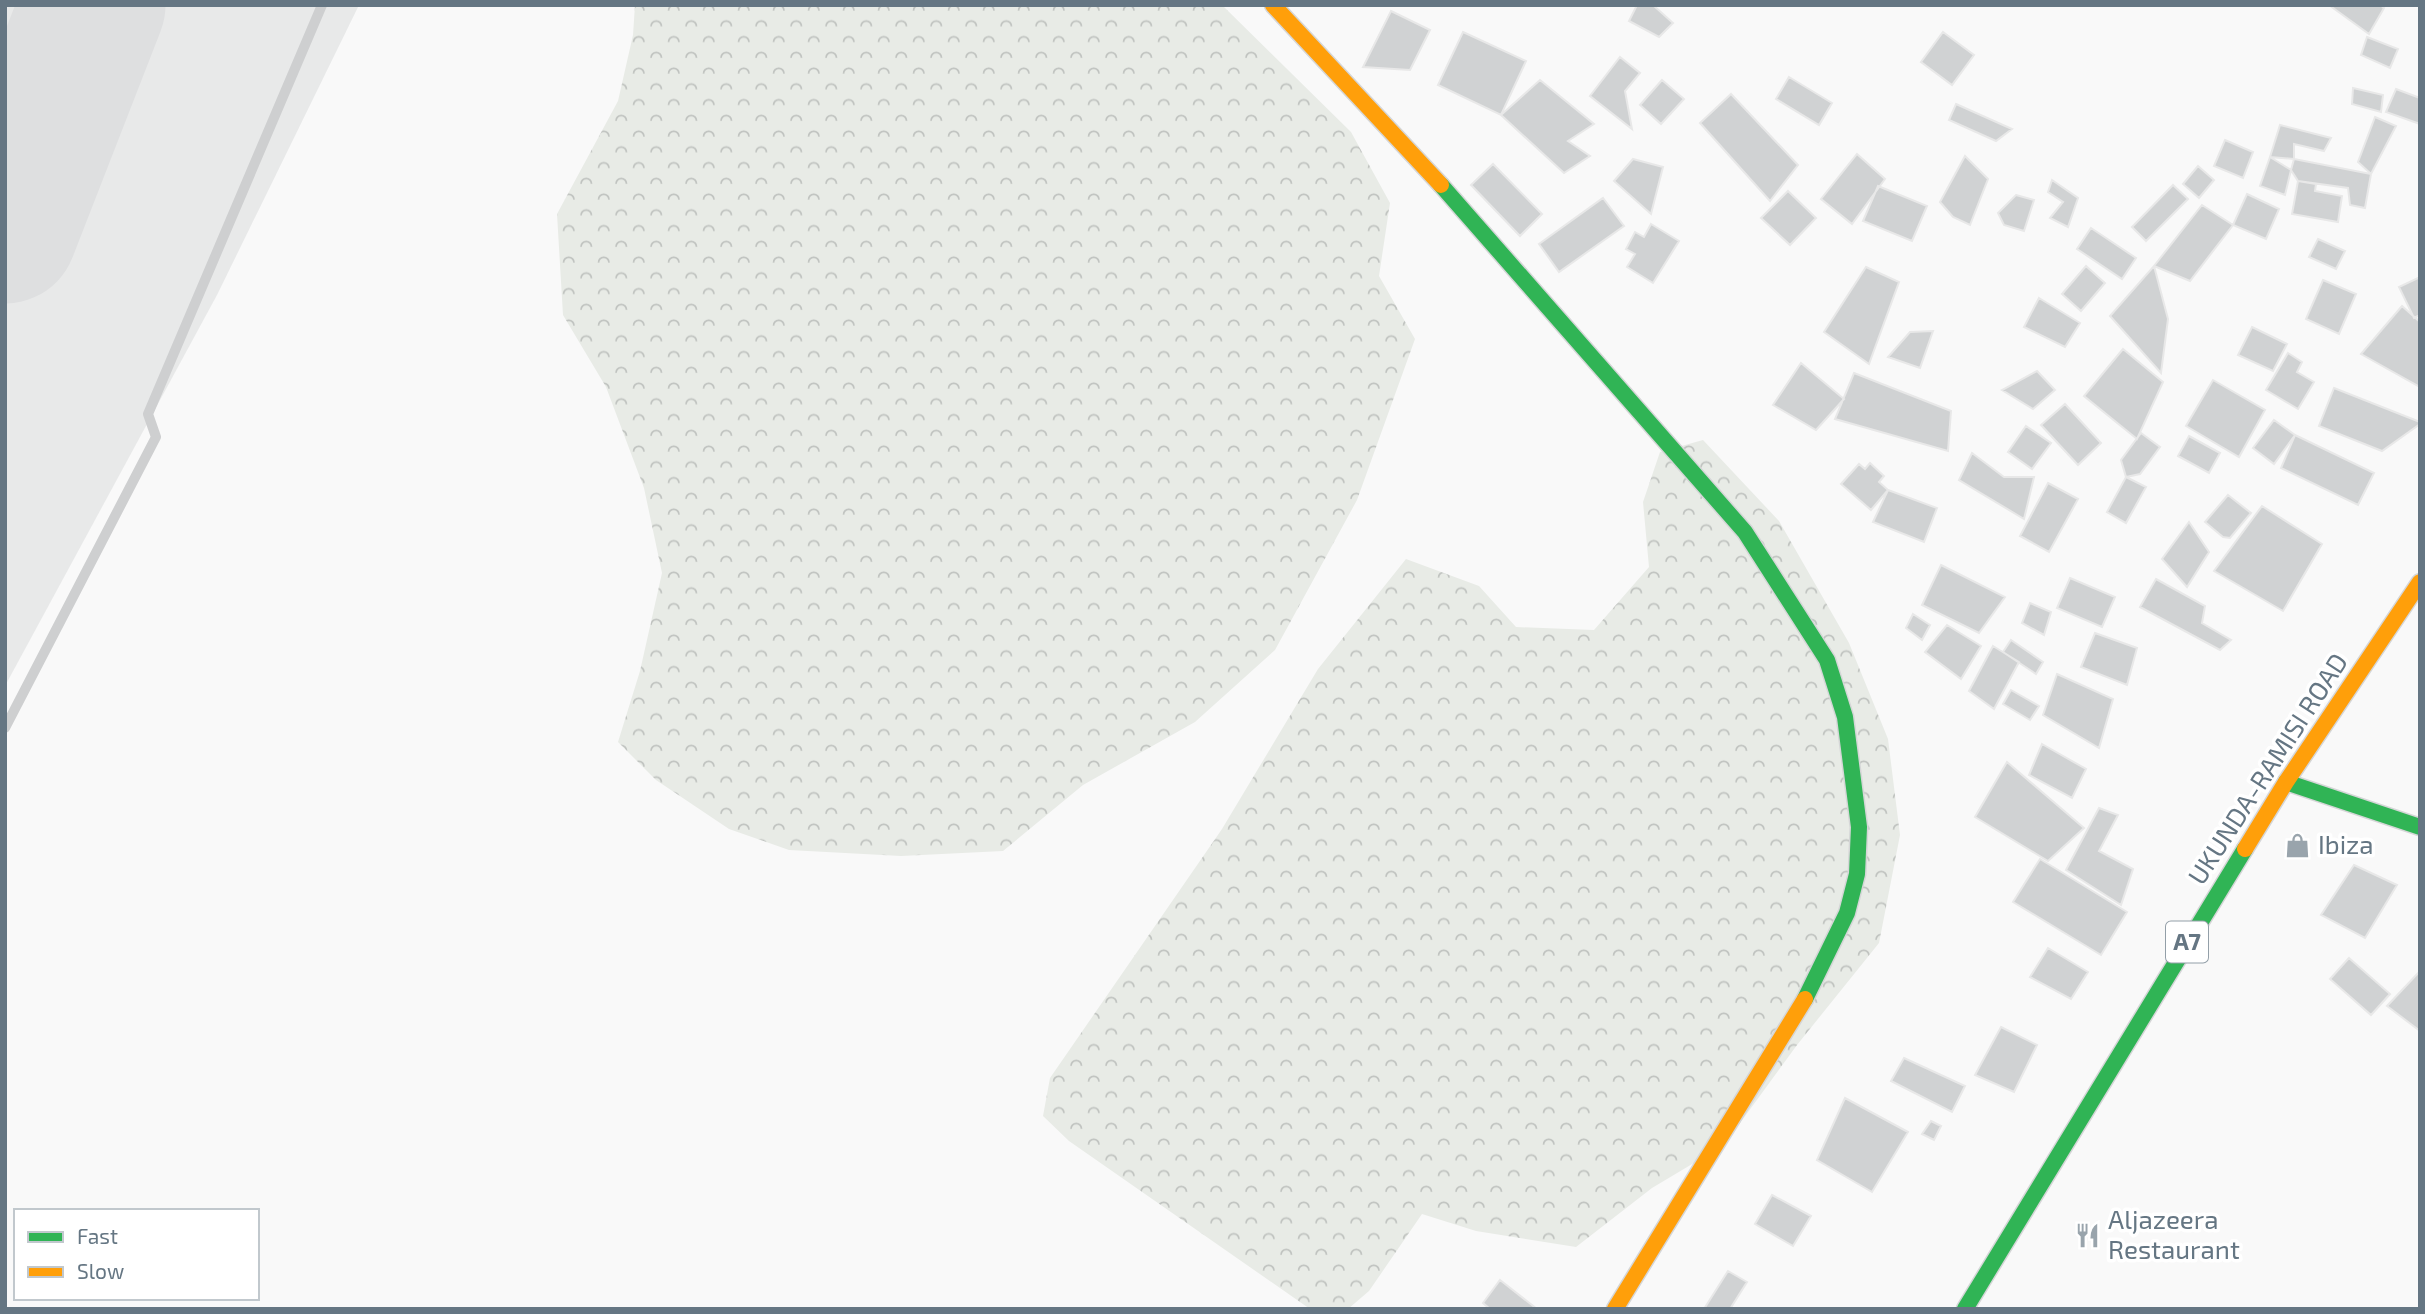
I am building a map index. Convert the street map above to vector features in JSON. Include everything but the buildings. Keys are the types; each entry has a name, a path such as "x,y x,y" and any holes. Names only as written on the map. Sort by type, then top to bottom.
{"main road":[{"path":"1273,5 1456,201 1745,533 1827,660 1845,717 1859,827 1857,874 1847,914 1816,980 1615,1309"},
{"name":"UKUNDA-RAMISI ROAD","path":"1965,1309 2286,782 2420,582"},
{"path":"2286,782 2420,827"}],"lane":[{"path":"5,728 156,437 148,414 322,5"}],"shaded area":[{"path":"5,5 359,5 217,295 5,686"}],"green space":[{"path":"635,5 1222,5 1351,132 1390,203 1379,276 1415,339 1357,500 1275,650 1195,722 1083,785 1003,851 901,856 789,850 729,829 656,780 618,742 640,671 662,573 644,488 606,387 563,315 557,214 618,101 633,35"},
{"path":"1703,440 1779,521 1849,643 1888,739 1900,835 1879,943 1797,1045 1724,1145 1652,1188 1576,1247 1476,1231 1422,1214 1369,1291 1348,1309 1310,1309 1069,1141 1043,1116 1050,1078 1222,829 1318,669 1406,559 1479,586 1516,627 1594,630 1649,567 1643,502 1660,452"}],"runway":[{"path":"5,231 93,5"}],"traffic: fast":[{"path":"1441,185 1745,532 1827,660 1845,717 1859,827 1857,874 1847,913 1805,999"},
{"path":"2286,782 2420,827"},
{"path":"1965,1309 2245,849"}],"traffic: slow":[{"path":"1273,5 1441,185"},
{"path":"2245,849 2286,782 2420,582"},
{"path":"1615,1309 1805,999"}],"place":[{"name":"Ibiza","path":"2298,845"},
{"name":"Aljazeera Restaurant","path":"2088,1235"}]}
